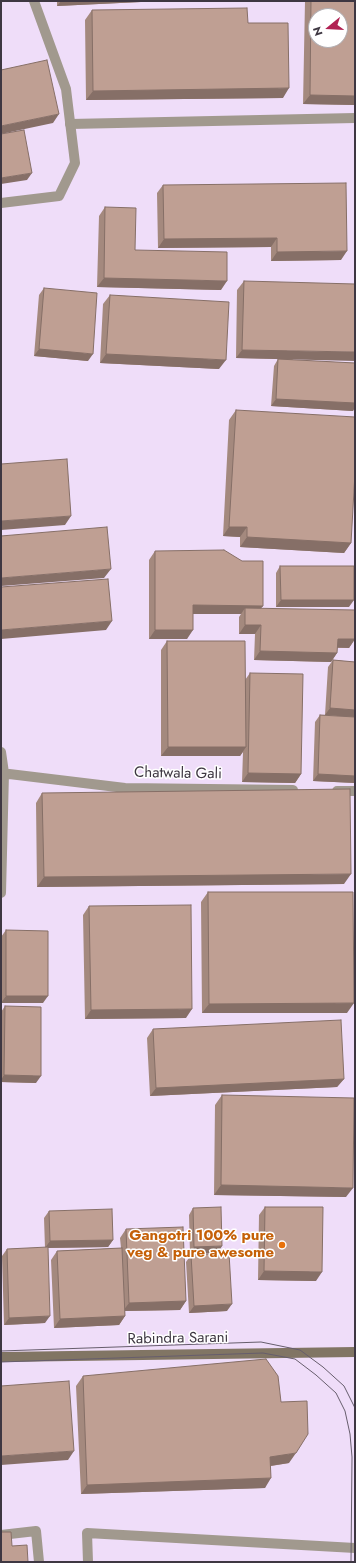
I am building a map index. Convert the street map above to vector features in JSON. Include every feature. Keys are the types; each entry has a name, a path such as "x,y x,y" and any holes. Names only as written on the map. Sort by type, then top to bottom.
{"main road":[{"name":"Rabindra Sarani","path":"1,1357 355,1352"}],"street":[{"path":"1,203 59,196 75,163 66,88 34,1"},
{"path":"70,124 355,118"},
{"path":"1,752 1,893"},
{"name":"Chatwala Gali","path":"2,773 125,788 299,790"},
{"path":"323,791 355,791"},
{"path":"1,1535 36,1531 39,1562"},
{"path":"88,1562 87,1533 355,1548"}],"building":[{"path":"311,1 355,1 355,96 310,95 310,48 348,48 348,8 311,8"},
{"path":"247,8 248,23 288,23 289,88 93,91 92,10"},
{"path":"47,60 59,114 1,126 1,70"},
{"path":"24,130 32,173 1,178 1,134"},
{"path":"346,183 347,251 277,252 277,238 164,239 163,185"},
{"path":"105,207 136,208 135,250 227,252 227,281 104,278"},
{"path":"244,281 355,284 355,352 242,350"},
{"path":"44,288 97,293 93,354 39,349"},
{"path":"110,295 229,302 226,360 106,354"},
{"path":"278,359 355,363 355,403 276,399"},
{"path":"236,410 355,417 355,473 351,543 247,537 247,527 229,527"},
{"path":"67,459 71,516 1,521 1,464"},
{"path":"107,527 111,569 1,578 1,536"},
{"path":"224,550 242,561 263,561 263,606 193,605 193,630 155,630 155,551"},
{"path":"280,566 354,566 354,600 281,600"},
{"path":"108,579 112,621 1,630 1,587"},
{"path":"245,608 355,610 355,639 338,639 337,653 260,651 261,625 245,625"},
{"path":"167,641 245,641 246,747 168,747"},
{"path":"333,660 355,662 355,710 330,708"},
{"path":"250,673 303,674 301,774 248,773"},
{"path":"320,715 355,717 355,776 318,774"},
{"path":"350,789 351,874 44,877 42,793"},
{"path":"208,892 353,892 354,1003 209,1004"},
{"path":"191,905 192,1009 91,1010 89,906"},
{"path":"6,930 48,931 48,996 6,996"},
{"path":"5,1006 41,1007 41,1076 4,1075"},
{"path":"341,1020 344,1079 156,1088 153,1029"},
{"path":"222,1095 354,1098 353,1188 221,1185"},
{"path":"221,1207 222,1246 194,1247 193,1208"},
{"path":"265,1207 323,1207 322,1272 264,1271"},
{"path":"112,1209 113,1240 50,1241 49,1211"},
{"path":"183,1227 186,1301 129,1303 126,1229"},
{"path":"48,1247 50,1316 9,1318 7,1249"},
{"path":"122,1248 125,1316 60,1319 57,1251"},
{"path":"229,1253 232,1304 194,1306 191,1255"},
{"path":"266,1359 278,1376 281,1402 307,1401 308,1434 296,1453 270,1457 271,1478 87,1485 83,1376"},
{"path":"69,1381 74,1451 1,1456 1,1386"},
{"path":"1,1532 11,1532 12,1546 27,1545 28,1562 1,1562"}],"tram line":[{"path":"1,1351 261,1342 300,1350 323,1367 344,1386 355,1408"},
{"path":"1,1362 263,1353 295,1359 336,1393 345,1411 350,1434 352,1457 351,1562"}],"place":[{"name":"Gangotri 100% pure veg & pure awesome","path":"282,1245"}]}
